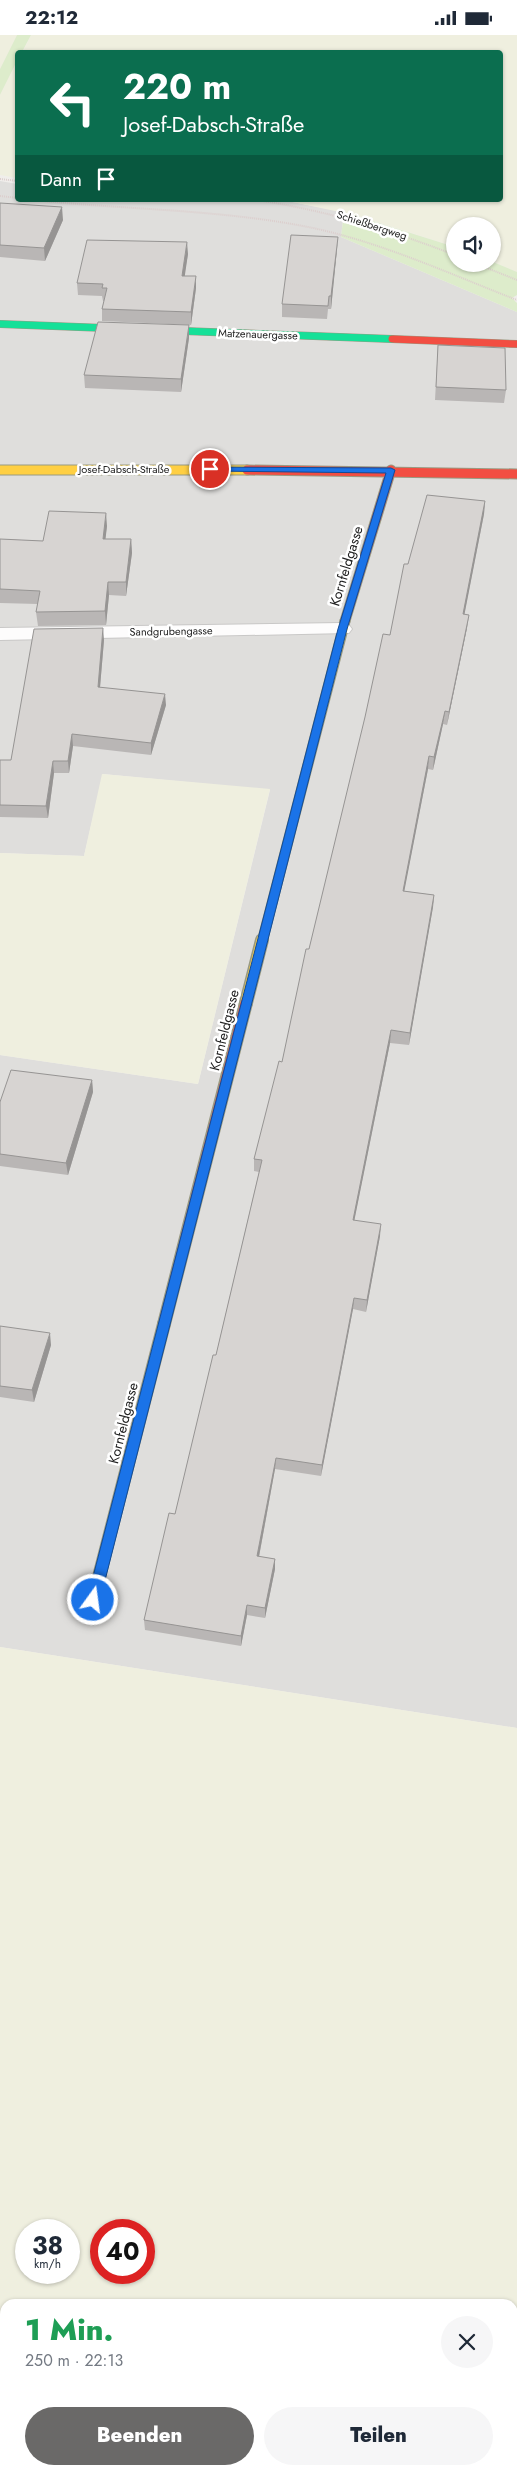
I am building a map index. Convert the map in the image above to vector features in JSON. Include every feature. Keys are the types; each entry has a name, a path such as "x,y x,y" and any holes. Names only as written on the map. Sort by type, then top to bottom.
{"street":[{"name":"Matzenauergasse","path":"0,324 517,344"},
{"name":"Josef-Dabsch-Straße","path":"0,470 391,470 517,474"},
{"name":"Kornfeldgasse","path":"93,1600 342,629 391,470"},
{"name":"Sandgrubengasse","path":"0,634 342,629"}],"path":[{"path":"0,179 15,181"},
{"path":"0,196 15,198"},
{"path":"52,202 195,211 288,223 363,242 517,300"},
{"name":"Schießbergweg","path":"268,202 337,213 388,229 446,252"},
{"path":"498,272 517,279"}],"shaded area":[{"path":"0,181 15,184 15,202 292,202 344,212 341,237 517,312 517,1728 0,1647 0,1055 198,1084 270,790 103,774 84,856 0,853"}],"green space":[{"path":"0,35 17,35 0,69"},
{"path":"17,35 31,35 23,50 15,50 15,65 0,95 0,69"},
{"path":"31,35 517,35 517,272 501,265 501,217 446,217 446,244 359,216 292,202 503,202 503,50 24,50"},
{"path":"15,65 15,178 0,175 0,95"},
{"path":"344,212 446,244 446,272 501,272 501,265 517,272 517,295 512,298 517,303 517,312 341,237"},
{"path":"102,774 270,789 198,1084 0,1055 0,853 84,856"},
{"path":"0,1647 517,1728 517,2299 0,2299"}],"building":[{"path":"0,203 62,207 44,248 0,245"},
{"path":"291,235 338,237 331,296 329,296 328,306 282,304"},
{"path":"87,240 187,242 182,276 196,276 191,312 102,309 107,288 102,288 103,284 77,283"},
{"path":"98,322 189,325 181,379 84,375"},
{"path":"438,345 505,348 506,390 436,387"},
{"path":"427,495 485,501 463,614 469,615 449,712 445,711 434,757 429,756 403,891 434,895 410,1033 391,1030 353,1220 381,1224 367,1300 354,1298 322,1465 276,1458 257,1556 275,1559 265,1608 247,1605 241,1636 144,1620 169,1513 175,1514 213,1355 216,1355 262,1160 254,1159 279,1061 282,1062 306,949 309,949 383,634 390,635 404,564 408,564"},
{"path":"49,511 106,513 103,539 131,539 126,582 108,582 105,611 36,612 40,591 0,589 0,539 43,541"},
{"path":"103,628 98,687 165,694 151,743 72,734 68,761 53,761 46,806 0,805 0,760 11,760 34,629"},
{"path":"11,1070 92,1080 66,1163 0,1154 0,1102"},
{"path":"0,1326 50,1333 32,1390 0,1386"}],"traffic: fast":[{"path":"0,324 392,339"}],"traffic: slow":[{"path":"0,470 247,470"},
{"path":"246,1003 345,621"},
{"path":"93,1600 164,1324"}],"traffic: jam":[{"path":"392,339 517,344"},
{"path":"247,470 517,474"},
{"path":"345,621 391,470"},
{"path":"164,1324 246,1003"}],"route":[{"path":"93,1600 342,629 391,470 210,469"}]}
